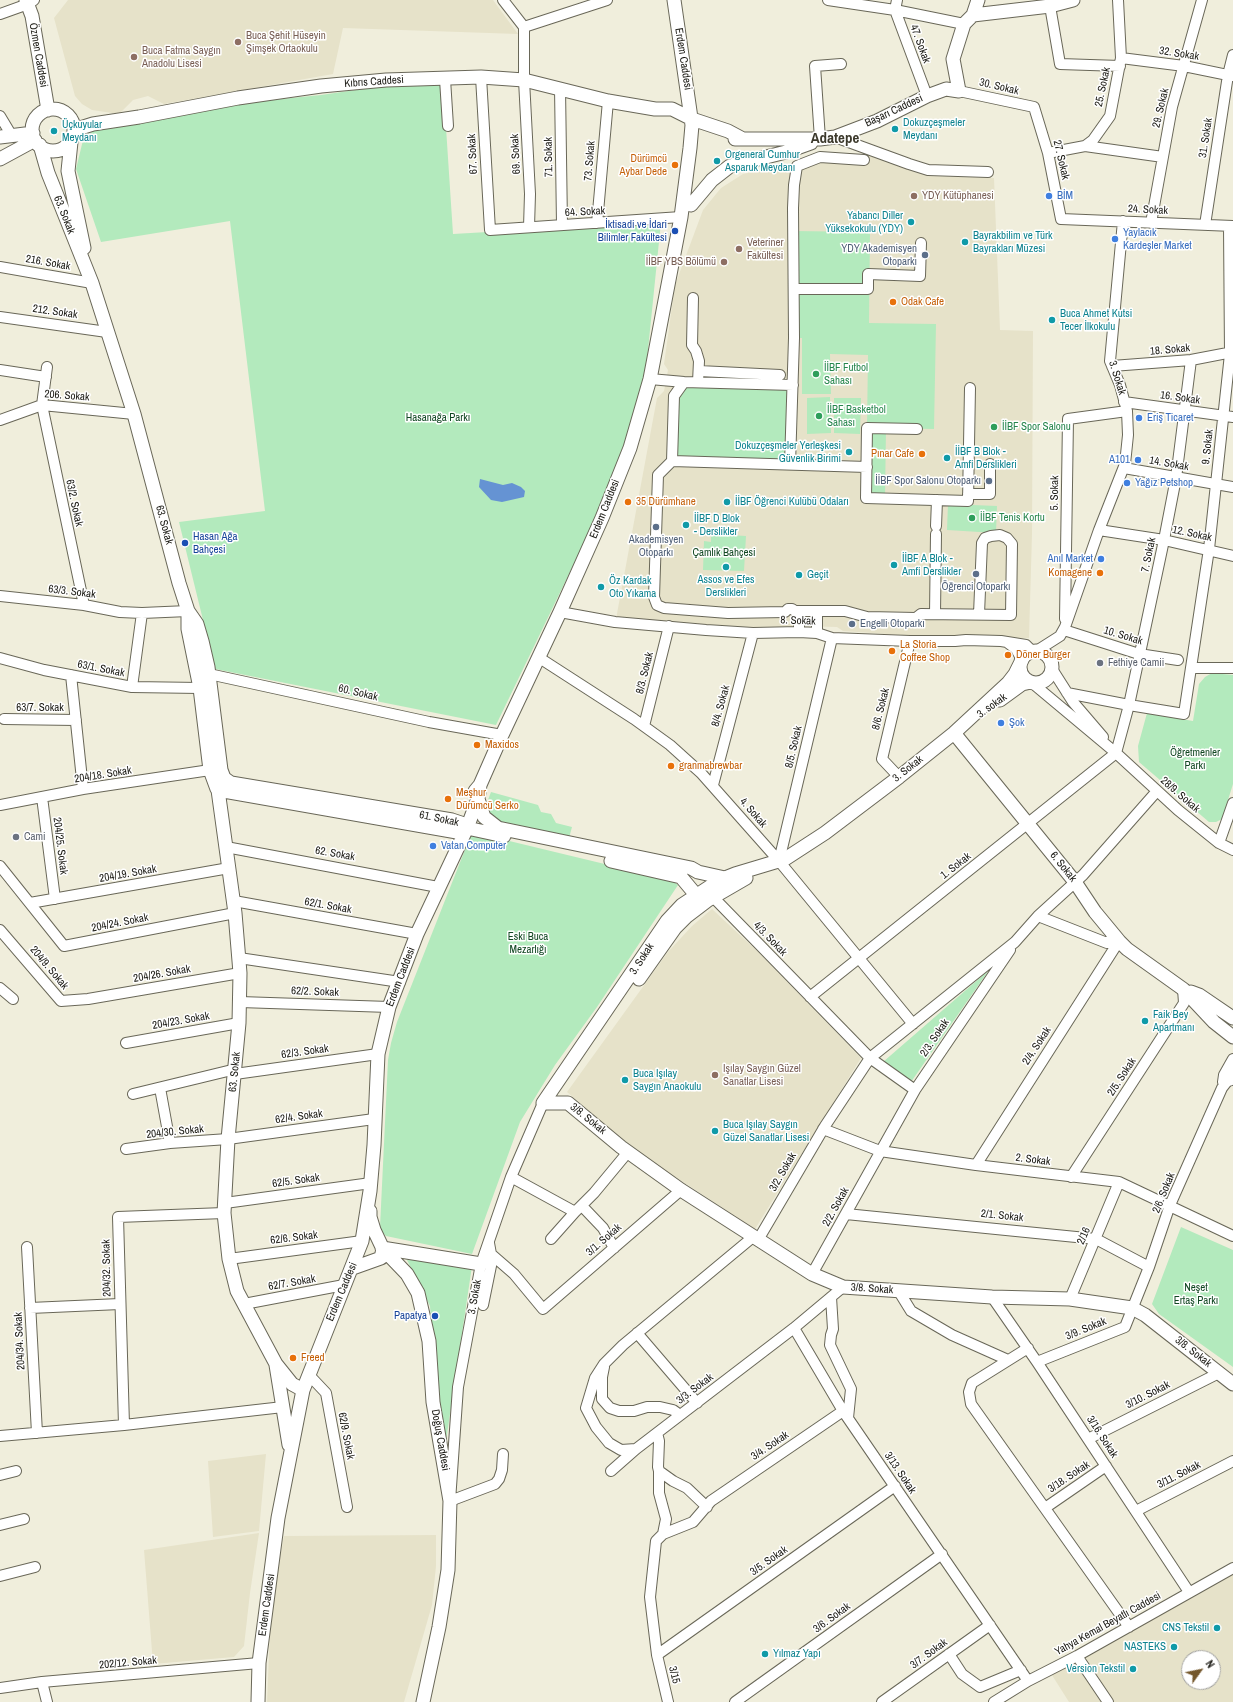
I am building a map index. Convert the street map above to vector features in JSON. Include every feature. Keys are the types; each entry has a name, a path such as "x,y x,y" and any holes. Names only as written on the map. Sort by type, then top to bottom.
{"main road":[{"name":"Erdem Caddesi","path":"674,0 698,148 691,205 681,217"},
{"path":"959,91 954,59 968,20 978,0"},
{"path":"968,20 1050,6 1073,0"},
{"path":"30,5 40,36 53,109"},
{"name":"Kıbrıs Caddesi","path":"72,131 93,124 139,117 238,98 321,86 386,80 445,78 524,80 608,101 655,109 693,124"},
{"name":"Başarı Caddesi","path":"691,205 721,171 730,166 786,152 820,140 835,137 877,121 926,96 946,89 959,91"},
{"path":"6,136 36,139 53,150 60,150 72,131 69,115 53,109 39,114 35,120 36,139"},
{"name":"Erdem Caddesi","path":"462,827 478,799 480,785 502,734 560,612 602,518 630,448 650,378 681,217 693,124"},
{"name":"Başarı Caddesi","path":"693,124 726,139 820,140"},
{"name":"63. Sokak","path":"72,131 68,171 92,283"},
{"path":"0,159 36,139"},
{"name":"63. Sokak","path":"36,139 92,283 134,414 177,576 188,611 188,629 203,673"},
{"path":"1035,651 1047,655 1052,664 1052,669 1047,679 1037,683 1031,682 1023,675 1020,665 1028,653 1035,651"},
{"name":"3. Sokak","path":"543,1103 566,1084 675,928 697,907 779,861 825,833 899,777 954,733 1008,683 1015,674 1022,660"},
{"path":"203,673 200,688 215,770 231,783"},
{"path":"203,673 215,770"},
{"name":"3. sokak","path":"954,733 1022,684 1031,682"},
{"name":"6. Sokak","path":"954,733 1075,882 1095,912 1127,949 1183,989 1214,1022 1233,1036"},
{"name":"63. Sokak","path":"215,770 234,907 240,973 239,1023 228,1139 224,1208 229,1259 237,1291 276,1364"},
{"path":"218,790 224,784 231,783"},
{"name":"61. Sokak","path":"231,783 462,827"},
{"name":"Erdem Caddesi","path":"258,1702 259,1663 278,1518 303,1390 344,1285 353,1268 362,1242 371,1187 378,1054 389,1007 438,887 449,869 471,796 480,785"},
{"name":"61. Sokak","path":"218,790 462,827"},
{"path":"478,799 484,817 498,828 691,868 710,875 725,878"},
{"path":"462,827 681,877 696,895 704,898 713,897"},
{"name":"3. Sokak","path":"543,1103 667,921 682,905 725,878 779,861"},
{"name":"6. Sokak","path":"1183,989 1199,995 1233,1018"},
{"name":"3/8. Sokak","path":"543,1103 568,1103 628,1152 681,1190 812,1274 843,1286 992,1297 1070,1299 1132,1308 1145,1315 1233,1384"},
{"name":"Doğuş Caddesi","path":"371,1187 370,1217 374,1230 384,1249 407,1274 418,1293 429,1341 433,1402 450,1501 448,1570 439,1628 423,1702"},
{"path":"362,1242 384,1249 481,1264"},
{"path":"353,1268 381,1258 384,1249"},
{"path":"276,1364 292,1384 303,1390"},
{"path":"276,1364 291,1453"}],"street":[{"path":"503,0 524,27 606,0"},
{"path":"828,0 896,5 968,20"},
{"name":"25. Sokak","path":"1085,146 1093,140 1110,116 1121,62 1118,0"},
{"name":"29. Sokak","path":"1151,223 1172,107 1202,0"},
{"path":"0,14 30,5"},
{"name":"47. Sokak","path":"896,5 926,96"},
{"name":"32. Sokak","path":"1050,6 1060,64 1121,62 1184,66 1230,75"},
{"name":"69. Sokak","path":"524,27 524,80 530,194 529,227"},
{"name":"31. Sokak","path":"1205,225 1233,55"},
{"path":"820,140 815,66 841,64"},
{"path":"445,78 448,126"},
{"name":"67. Sokak","path":"481,78 490,230"},
{"name":"71. Sokak","path":"560,88 562,225"},
{"name":"30. Sokak","path":"959,91 1034,107"},
{"name":"73. Sokak","path":"597,223 608,101"},
{"name":"27. Sokak","path":"1034,107 1048,153 1061,219"},
{"path":"0,116 6,136"},
{"path":"835,137 928,170 988,172"},
{"path":"1048,153 1085,146 1163,157"},
{"path":"790,464 794,289 793,208 797,166 820,157 864,160"},
{"name":"64. Sokak","path":"490,230 681,217"},
{"name":"24. Sokak","path":"1061,219 1231,226"},
{"name":"3. Sokak","path":"1064,629 1099,530 1124,468 1128,435 1126,406 1110,360 1122,221"},
{"name":"9. Sokak","path":"1067,693 1184,714 1209,549 1216,483 1228,417 1231,353 1231,226"},
{"path":"794,289 868,289 868,274 920,276 921,243"},
{"name":"216. Sokak","path":"0,267 92,283"},
{"path":"693,298 692,345 696,351 699,361 698,382"},
{"name":"212. Sokak","path":"0,317 107,332"},
{"name":"18. Sokak","path":"1112,366 1191,360 1231,353"},
{"name":"7. Sokak","path":"1116,752 1129,705 1176,478 1191,360"},
{"name":"63/2. Sokak","path":"0,370 46,372 42,405 84,605"},
{"path":"699,371 780,375"},
{"path":"650,378 684,382 792,385"},
{"path":"684,382 674,396 672,461 658,475 654,597 657,605 664,608 728,613 845,611 867,617 916,618 921,614 1011,615 1012,544 1007,538 1000,535 985,538 982,543 979,614"},
{"path":"917,429 867,428 866,498 968,501 970,388"},
{"name":"206. Sokak","path":"0,420 42,405 134,414"},
{"name":"16. Sokak","path":"1126,406 1184,410 1228,417"},
{"name":"5. Sokak","path":"1064,629 1068,419 1126,406"},
{"path":"672,461 867,467"},
{"path":"968,494 990,494 990,464"},
{"name":"14. Sokak","path":"1124,468 1233,487"},
{"path":"936,614 937,500"},
{"name":"12. Sokak","path":"1099,530 1164,540 1209,549 1233,556"},
{"name":"63/3. Sokak","path":"0,596 84,605 120,612 142,613 188,611"},
{"path":"793,611 800,632"},
{"name":"8. Sokak","path":"560,612 615,622 753,633 800,632 817,633 832,638 910,641 966,640 1008,643 1026,645 1035,651"},
{"path":"817,612 817,633"},
{"path":"132,687 142,613"},
{"name":"8/3. Sokak","path":"644,726 669,626"},
{"path":"1035,651 1060,636 1064,629"},
{"name":"10. Sokak","path":"1064,629 1139,654 1178,660"},
{"name":"8/4. Sokak","path":"713,785 753,633"},
{"name":"8/5. Sokak","path":"779,861 832,638"},
{"name":"8/6. Sokak","path":"899,777 882,759 910,641"},
{"path":"1008,643 1016,649 1022,660"},
{"name":"63/1. Sokak","path":"0,658 44,670 132,687 200,688"},
{"name":"4. Sokak","path":"538,658 644,726 670,745 713,785 779,861 913,1024"},
{"path":"1190,668 1233,668"},
{"name":"28/9. Sokak","path":"1052,669 1067,693 1116,752"},
{"name":"60. Sokak","path":"203,673 429,722 502,734"},
{"name":"63/7. Sokak","path":"71,675 83,789"},
{"name":"28/9. Sokak","path":"1031,682 1116,752 1178,810 1220,843 1233,850"},
{"name":"63/7. Sokak","path":"4,719 76,720"},
{"name":"1. Sokak","path":"810,997 1028,824 1116,752"},
{"name":"204/18. Sokak","path":"0,805 83,789 215,770"},
{"name":"2/3. Sokak","path":"880,1151 915,1090 1015,942 1038,916 1075,882 1157,791"},
{"name":"204/25. Sokak","path":"42,797 55,898"},
{"path":"1220,843 1233,803"},
{"name":"62. Sokak","path":"226,847 438,887"},
{"path":"0,866 30,903"},
{"name":"204/19. Sokak","path":"30,903 229,868"},
{"name":"4/3. Sokak","path":"713,897 870,1058"},
{"name":"204/24. Sokak","path":"30,903 64,946 234,907"},
{"name":"62/1. Sokak","path":"234,907 418,934"},
{"path":"1038,916 1107,943 1117,938"},
{"name":"204/9. Sokak","path":"0,930 61,1001 88,999"},
{"name":"2/4. Sokak","path":"976,1165 1117,938"},
{"name":"2/3. Sokak","path":"870,1058 1015,942"},
{"path":"239,958 400,982"},
{"name":"204/26. Sokak","path":"88,999 240,973"},
{"path":"0,988 14,999"},
{"name":"2/5. Sokak","path":"1071,1177 1184,1003 1183,989"},
{"name":"62/2. Sokak","path":"240,1002 389,1007"},
{"name":"204/23. Sokak","path":"126,1043 239,1023"},
{"name":"62/3. Sokak","path":"133,1094 235,1071 378,1054"},
{"path":"870,1058 915,1090"},
{"name":"3/2. Sokak","path":"636,1449 621,1450 609,1443 596,1427 586,1408 595,1378 604,1364 623,1345 755,1238 823,1129 870,1058"},
{"name":"2/6. Sokak","path":"1132,1308 1149,1267 1170,1206 1229,1080 1224,1076 1233,1059"},
{"path":"160,1088 170,1143"},
{"name":"3. Sokak","path":"450,1501 458,1387 481,1264 511,1177 543,1103"},
{"name":"62/4. Sokak","path":"228,1139 374,1119"},
{"name":"2. Sokak","path":"823,1129 880,1151 976,1165 1119,1182 1233,1236"},
{"name":"204/30. Sokak","path":"126,1149 170,1143 228,1139"},
{"name":"2/2. Sokak","path":"812,1274 880,1151"},
{"path":"551,1239 628,1152"},
{"path":"511,1177 579,1209 602,1228 614,1248"},
{"name":"2/16","path":"1070,1299 1119,1182"},
{"name":"62/5. Sokak","path":"224,1208 371,1187"},
{"name":"3/1. Sokak","path":"493,1256 514,1274 543,1309 681,1190"},
{"name":"204/32. Sokak","path":"124,1425 118,1217 224,1208"},
{"name":"2/1. Sokak","path":"846,1214 1096,1239 1149,1267"},
{"path":"483,1305 493,1256 491,1254 489,1240"},
{"name":"62/6. Sokak","path":"229,1259 362,1242"},
{"name":"204/34. Sokak","path":"27,1247 37,1433"},
{"name":"62/7. Sokak","path":"244,1304 344,1285"},
{"path":"794,1328 843,1286"},
{"path":"898,1290 911,1311 952,1335 1008,1360"},
{"path":"831,1297 833,1329 830,1344 851,1389 846,1414"},
{"name":"3/16. Sokak","path":"992,1297 1028,1348 1189,1592"},
{"path":"30,1308 120,1304"},
{"name":"3/9. Sokak","path":"1037,1362 1125,1327 1132,1308"},
{"name":"3/3. Sokak","path":"611,1471 636,1449 794,1328"},
{"name":"3/13. Sokak","path":"794,1328 846,1414 1028,1681"},
{"path":"637,1333 697,1403"},
{"path":"1028,1348 972,1383 969,1392 971,1404 1129,1627"},
{"path":"604,1364 602,1376 602,1400 610,1408 619,1411 634,1411 647,1407 660,1407 673,1410 680,1415"},
{"name":"3/10. Sokak","path":"1088,1439 1219,1373"},
{"name":"62/9. Sokak","path":"310,1375 326,1393 347,1507"},
{"path":"0,1436 124,1425 283,1407"},
{"name":"3/4. Sokak","path":"663,1534 688,1526 709,1504 846,1414"},
{"name":"3/15","path":"657,1433 659,1441 659,1493 666,1519 663,1534 656,1542 650,1597 657,1655 668,1702"},
{"path":"450,1501 495,1484 501,1475 503,1454"},
{"name":"3/11. Sokak","path":"1136,1511 1233,1461"},
{"name":"3/18. Sokak","path":"1045,1508 1106,1466"},
{"path":"0,1475 16,1471"},
{"path":"659,1471 673,1481 687,1488 709,1504"},
{"name":"3/5. Sokak","path":"657,1655 895,1486"},
{"path":"0,1525 24,1519"},
{"name":"3/6. Sokak","path":"735,1702 942,1554"},
{"path":"0,1576 35,1567"},
{"name":"Yahya Kemal Beyatlı Caddesi","path":"994,1702 1028,1681 1077,1656 1233,1568"},
{"name":"3/7. Sokak","path":"882,1702 990,1625"},
{"path":"949,1654 962,1674 980,1687 1021,1670"},
{"path":"1077,1656 1108,1702"},
{"name":"202/12. Sokak","path":"0,1688 42,1682 259,1663"},
{"path":"42,1682 47,1702"}],"shaded area":[{"path":"68,0 493,0 518,34 343,28 333,74 164,104 148,96 133,100 119,114 92,110 82,104 75,96 54,18"},
{"path":"826,152 876,156 893,159 929,176 994,178 1000,330 1033,331 1032,534 1029,638 931,637 843,631 837,627 794,626 753,629 616,619 657,398 664,391 668,370 664,364 675,285 703,210 721,188 743,174 783,166"},
{"name":"Işılay Saygın Güzel Sanatlar Lisesi","path":"712,909 758,952 861,1058 755,1229 636,1151 567,1092 668,952 692,926"},
{"path":"266,1454 259,1531 213,1537 208,1461"},
{"path":"259,1533 244,1646 234,1657 153,1664 144,1550"},
{"path":"436,1535 436,1566 432,1605 404,1702 267,1702 271,1605 284,1536"},
{"path":"1233,1568 1233,1702 1069,1702 1050,1672"}],"green space":[{"name":"Hasanağa Parkı","path":"443,82 453,234 661,222 645,379 624,447 597,516 496,725 215,669 179,522 265,511 230,221 101,242 76,169 84,136 99,128 232,104 321,95 383,86"},
{"path":"793,231 870,232 869,323 936,324 934,429 886,428 885,498 866,498 868,355 830,354 831,394 802,394 802,338 794,338"},
{"path":"684,382 793,385 790,464 672,461 674,396"},
{"name":"İİBF Basketbol Sahası","path":"830,397 831,433 807,434 807,398"},
{"path":"834,398 861,398 860,434 834,433"},
{"name":"İİBF Tenis Kortu","path":"948,504 997,506 996,533 947,530"},
{"name":"Çamlık Bahçesi","path":"711,534 746,536 744,571 703,570 704,541 711,542"},
{"name":"Öğretmenler Parkı","path":"1212,673 1233,675 1233,784 1222,819 1216,822 1209,822 1139,762 1138,746 1147,713 1193,721 1199,684 1205,677"},
{"path":"491,792 538,805 541,812 551,814 556,823 572,827 569,838 494,819 488,812 486,805"},
{"name":"Eski Buca Mezarlığı","path":"472,832 671,880 678,885 597,1007 555,1065 520,1122 472,1254 386,1236 380,1227 388,1060 391,1043 397,1022"},
{"path":"989,970 911,1082 883,1062"},
{"name":"Neşet Ertaş Parkı","path":"1181,1227 1233,1250 1233,1367 1159,1314 1152,1304"},
{"path":"405,1256 472,1266 446,1441 436,1383 430,1306"}],"water":[{"path":"480,479 503,485 512,483 521,487 525,491 524,497 502,502 491,500 479,487"}],"place":[{"name":"Buca Şehit Hüseyin Şimşek Ortaokulu","path":"238,42"},
{"name":"Buca Fatma Saygın Anadolu Lisesi","path":"134,57"},
{"name":"Dokuzçeşmeler Meydanı","path":"895,129"},
{"name":"Üçkuyular Meydanı","path":"54,131"},
{"name":"Orgeneral Cumhur Asparuk Meydanı","path":"717,161"},
{"name":"Dürümcü Aybar Dede","path":"675,165"},
{"name":"YDY Kütüphanesi","path":"914,196"},
{"name":"BİM","path":"1049,196"},
{"name":"Yabancı Diller Yüksekokulu (YDY)","path":"911,222"},
{"name":"İktisadi ve İdari Bilimler Fakültesi","path":"675,231"},
{"name":"Yaylacık Kardeşler Market","path":"1115,239"},
{"name":"Bayrakbilim ve Türk Bayrakları Müzesi","path":"965,242"},
{"name":"Veteriner Fakültesi","path":"739,249"},
{"name":"YDY Akademisyen Otoparkı","path":"925,255"},
{"name":"İİBF YBS Bölümü","path":"724,262"},
{"name":"Odak Cafe","path":"893,302"},
{"name":"Buca Ahmet Kutsi Tecer İlkokulu","path":"1052,320"},
{"name":"İİBF Futbol Sahası","path":"816,374"},
{"name":"İİBF Basketbol Sahası","path":"819,416"},
{"name":"Eriş Ticaret","path":"1139,418"},
{"name":"İİBF Spor Salonu","path":"994,427"},
{"name":"Dokuzçeşmeler Yerleşkesi Güvenlik Birimi","path":"849,452"},
{"name":"Pınar Cafe","path":"922,454"},
{"name":"İİBF B Blok - Amfi Derslikleri","path":"947,458"},
{"name":"A101","path":"1138,460"},
{"name":"İİBF Spor Salonu Otoparkı","path":"989,481"},
{"name":"Yağız Petshop","path":"1127,483"},
{"name":"35 Dürümhane","path":"628,502"},
{"name":"İİBF Öğrenci Kulübü Odaları","path":"727,502"},
{"name":"İİBF Tenis Kortu","path":"972,518"},
{"name":"İİBF D Blok - Derslikler","path":"686,525"},
{"name":"Akademisyen Otoparkı","path":"656,527"},
{"name":"Hasan Ağa Bahçesi","path":"185,543"},
{"name":"Anıl Market","path":"1101,559"},
{"name":"İİBF A Blok - Amfi Derslikler","path":"894,565"},
{"name":"Assos ve Efes Derslikleri","path":"726,567"},
{"name":"Komagene","path":"1100,573"},
{"name":"Öğrenci Otoparkı","path":"976,574"},
{"name":"Geçit","path":"799,575"},
{"name":"Öz Kardak Oto Yıkama","path":"601,587"},
{"name":"Engelli Otoparkı","path":"852,624"},
{"name":"La Storia Coffee Shop","path":"892,651"},
{"name":"Döner Burger","path":"1008,655"},
{"name":"Fethiye Camii","path":"1100,663"},
{"name":"Şok","path":"1001,723"},
{"name":"Maxidos","path":"477,745"},
{"name":"granmabrewbar","path":"671,766"},
{"name":"Meşhur Dürümcü Serko","path":"448,799"},
{"name":"Cami","path":"16,837"},
{"name":"Vatan Computer","path":"433,846"},
{"name":"Faik Bey Apartmanı","path":"1145,1021"},
{"name":"Işılay Saygın Güzel Sanatlar Lisesi","path":"715,1075"},
{"name":"Buca Işılay Saygın Anaokulu","path":"625,1080"},
{"name":"Buca Işılay Saygın Güzel Sanatlar Lisesi","path":"715,1131"},
{"name":"Papatya","path":"435,1316"},
{"name":"Freed","path":"293,1358"},
{"name":"CNS Tekstil","path":"1217,1628"},
{"name":"NASTEKS","path":"1174,1647"},
{"name":"Yılmaz Yapı","path":"765,1654"},
{"name":"Version Tekstil","path":"1133,1669"}],"district":[{"name":"Adatepe","path":"835,139"}]}
